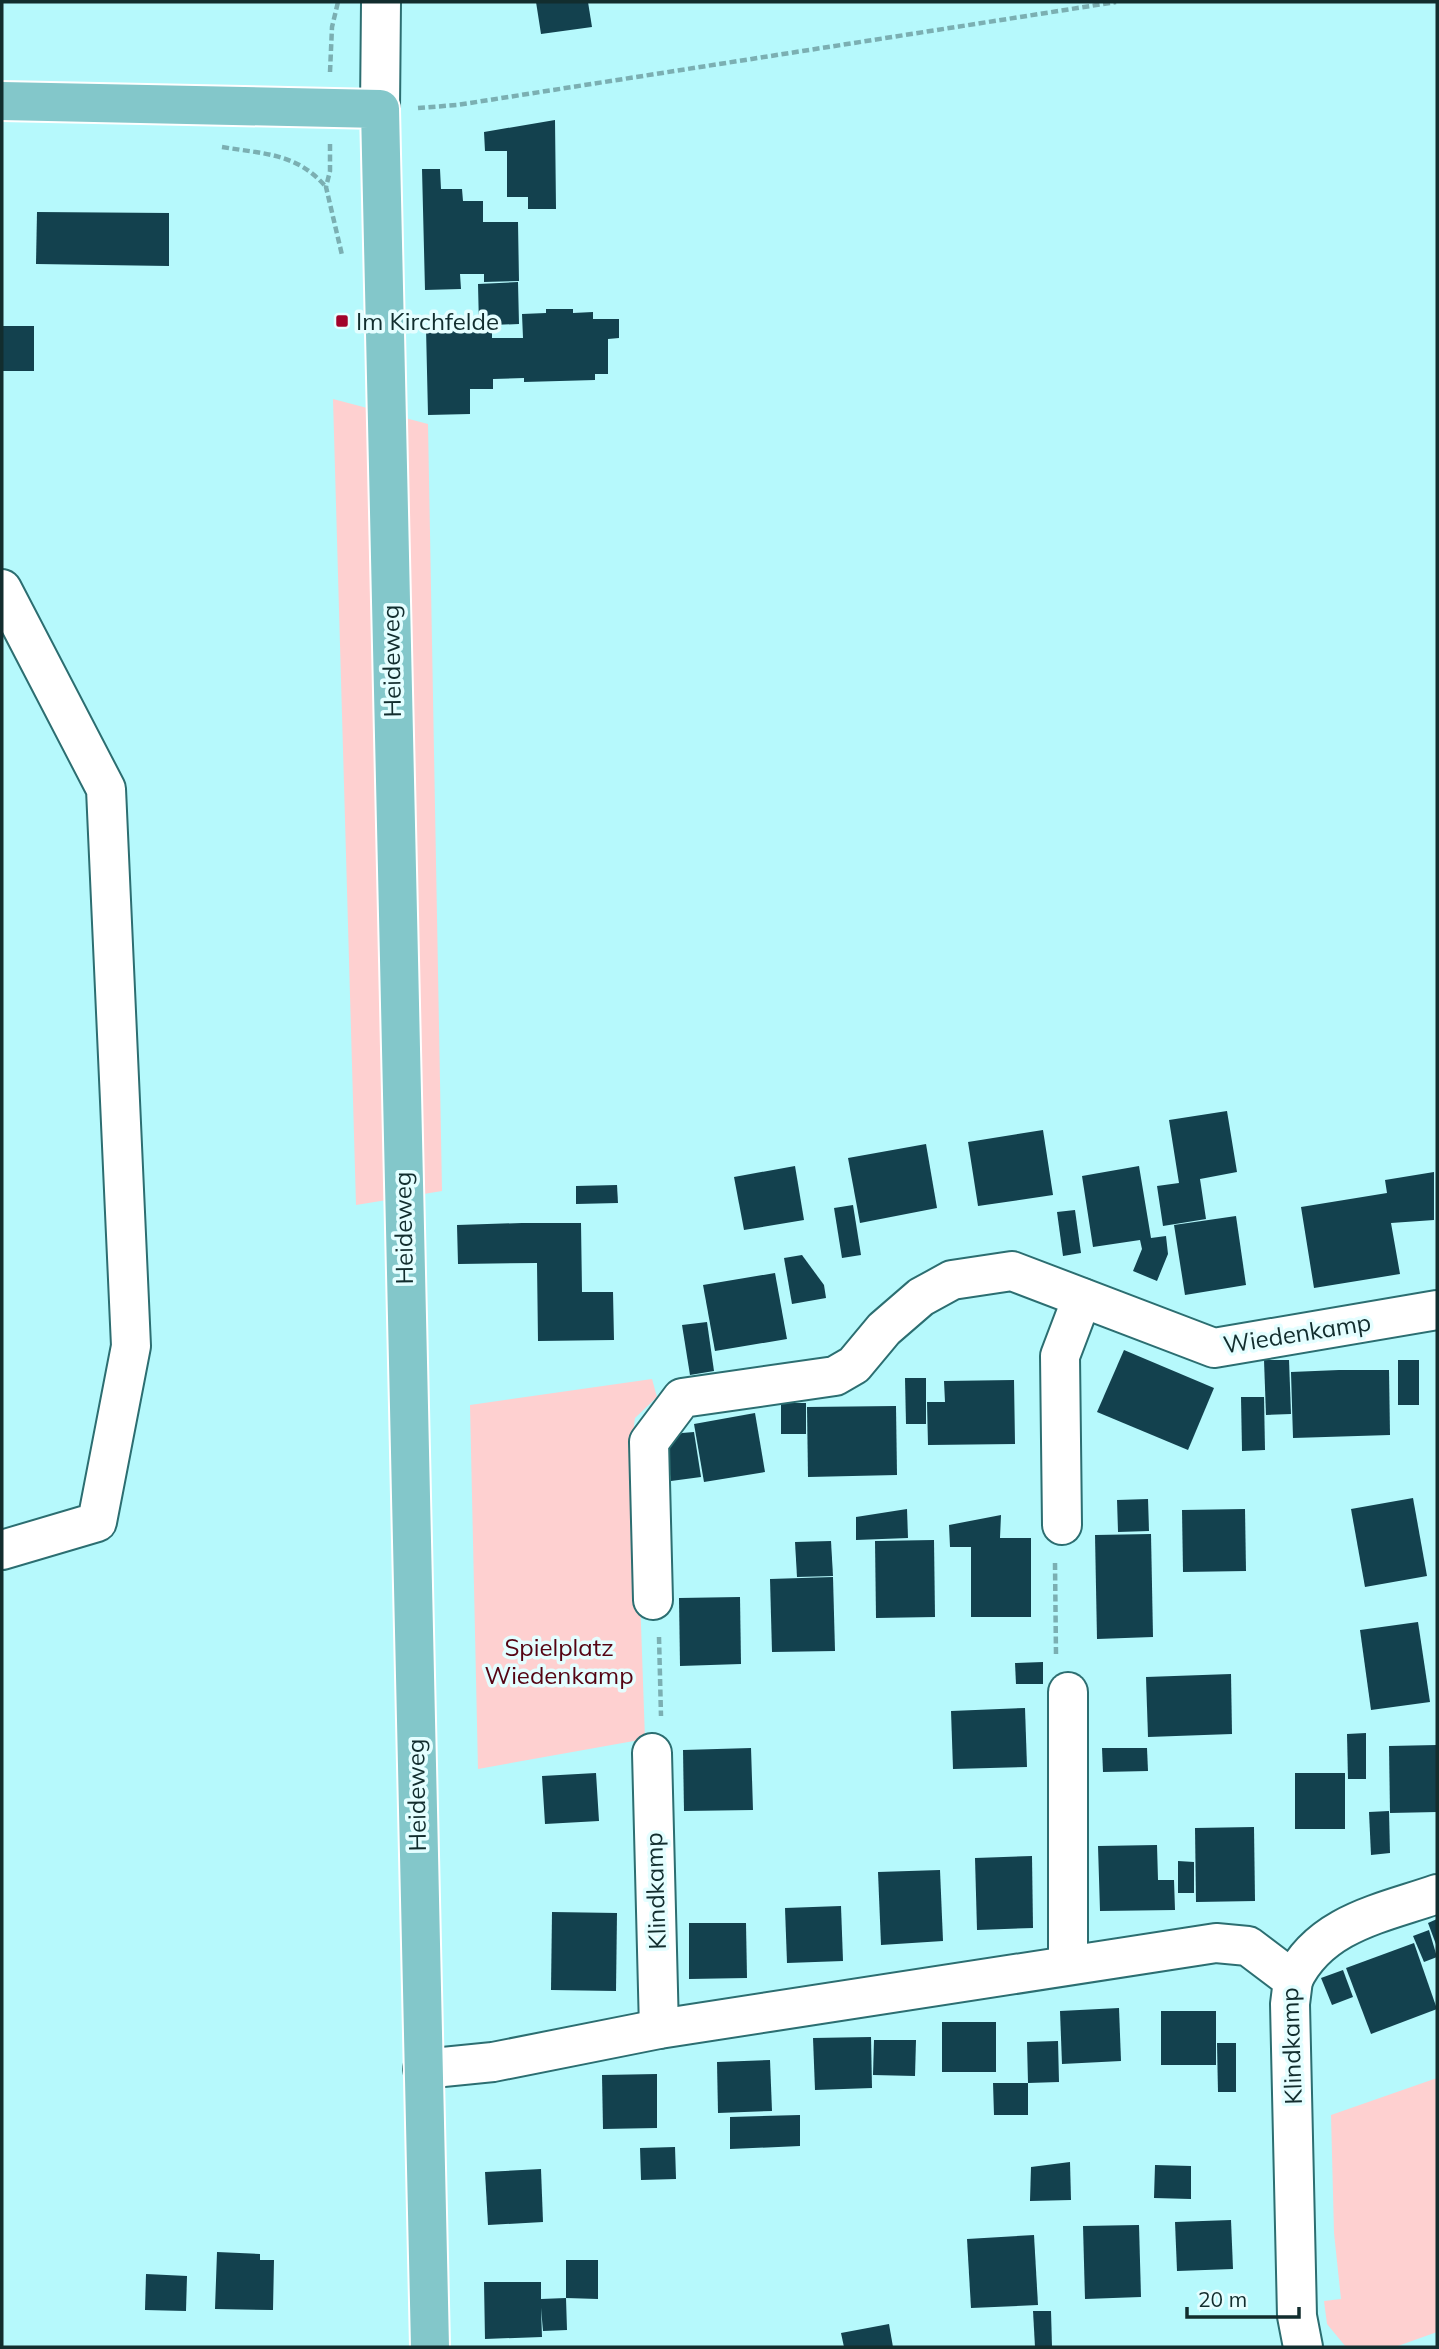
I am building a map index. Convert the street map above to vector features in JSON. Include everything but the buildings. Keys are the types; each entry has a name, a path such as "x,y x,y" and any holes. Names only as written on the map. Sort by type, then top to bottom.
{"main road":[{"path":"2,101 380,109"},
{"name":"Heideweg","path":"380,109 430,2347"}],"street":[{"path":"380,109 381,2"},
{"path":"2,589 106,789 131,1346 97,1522 2,1550"},
{"name":"Wiedenkamp","path":"653,1600 649,1442 682,1398 835,1376 854,1365 884,1329 921,1297 952,1280 1012,1272 1214,1348 1437,1310"},
{"path":"1062,1525 1060,1356 1082,1298"},
{"path":"1068,1692 1068,1965"},
{"name":"Klindkamp","path":"652,1753 659,2029"},
{"path":"1293,1980 1302,1962 1326,1937 1352,1923 1437,1894"},
{"name":"Klindkamp","path":"423,2069 493,2062 659,2029 1068,1965 1232,1943 1248,1947 1293,1980 1290,2004 1297,2316 1303,2347"}],"path":[{"path":"380,109 457,105 1116,2"},
{"path":"1062,1525 1055,1543 1056,1667 1068,1692"},
{"path":"652,1753 662,1738 658,1611 653,1600"}],"green space":[{"path":"333,399 428,424 442,1191 356,1205"},
{"name":"Spielplatz Wiedenkamp","path":"652,1379 657,1397 635,1418 634,1425 645,1739 478,1769 470,1405"},
{"path":"1437,2078 1437,2332 1395,2347 1346,2347 1327,2324 1324,2301 1341,2299 1334,2233 1331,2115"}],"place":[{"name":"Im Kirchfelde","path":"342,321"}]}
